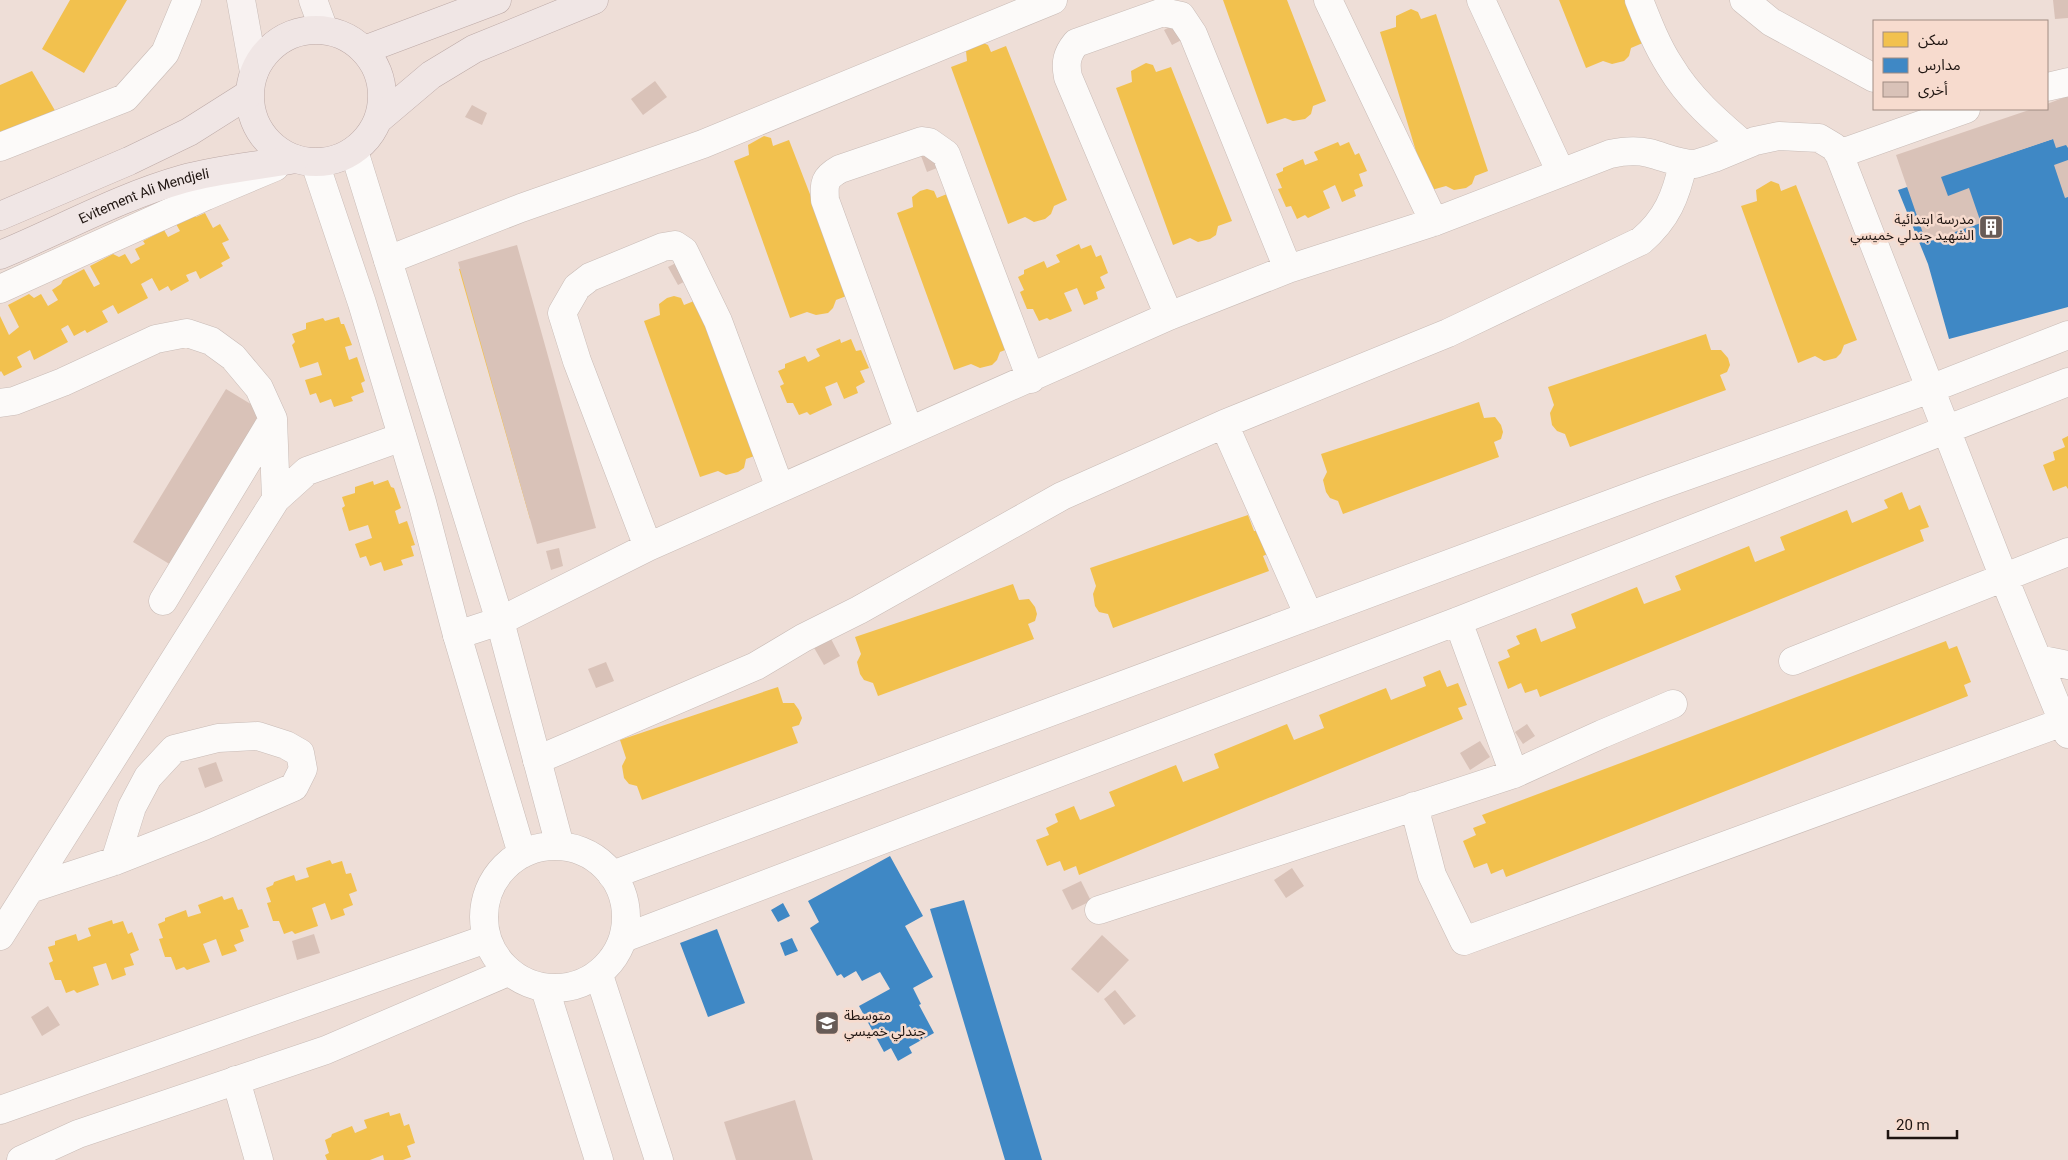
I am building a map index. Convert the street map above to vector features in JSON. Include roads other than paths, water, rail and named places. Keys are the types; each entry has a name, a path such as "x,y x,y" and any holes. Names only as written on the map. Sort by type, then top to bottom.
{"highway":[{"path":"364,50 497,0"},
{"path":"378,119 431,75 474,49 594,0"},
{"path":"324,30 346,37 364,50 375,65 381,83 382,101 378,119 369,137 354,151 335,160 305,161 276,150 261,134 252,115 251,83 262,56 275,44 290,35 306,31 324,30"},
{"path":"0,216 129,161 189,132 251,83"},
{"name":"Evitement Ali Mendjeli","path":"0,255 118,203 181,180 209,173 305,161"}],"main road":[{"path":"241,0 251,83"},
{"path":"313,0 324,30"}],"street":[{"path":"0,148 125,98 165,54 187,0"},
{"path":"388,260 521,208 703,144 1053,0"},
{"path":"1328,0 1434,222"},
{"path":"1480,0 1561,173"},
{"path":"1639,0 1656,43 1684,87 1712,117 1744,145"},
{"path":"1744,0 1771,22 1873,77"},
{"path":"1169,316 1068,77 1066,67 1068,53 1076,43 1163,12 1181,16 1193,34 1288,269"},
{"path":"2048,88 2068,82"},
{"path":"1839,154 1963,110"},
{"path":"457,635 500,621 648,547 909,430 1031,379 1169,316 1288,269 1434,222 1610,154 1624,151 1650,154 1683,164 1706,162 1744,145 1766,138 1811,136 1827,141 1839,154 2004,578 2066,728 1464,942 1432,875 1414,806"},
{"path":"909,430 825,200 824,185 829,175 840,169 922,140 930,142 946,154 1031,379"},
{"path":"354,151 500,621 560,846"},
{"path":"0,289 206,196 305,161 362,302 422,502 457,635 522,854"},
{"path":"537,760 756,666 803,638 859,610 1062,496 1224,424 1448,333 1641,241 1656,228 1667,211 1675,194 1683,164"},
{"path":"648,547 577,361 562,313 576,287 590,278 663,246 675,245 684,250 718,321 780,488"},
{"path":"0,403 14,401 63,382 156,339 186,333 211,341 233,357 258,388 273,419 276,499"},
{"path":"612,875 1640,492 1930,389 2068,335"},
{"path":"624,938 1458,621 2068,382"},
{"path":"163,601 273,419"},
{"path":"1224,424 1309,616"},
{"path":"0,936 276,499 307,471 402,436"},
{"path":"1794,661 2068,552"},
{"path":"1458,621 1514,774"},
{"path":"2038,659 2068,665"},
{"path":"1100,910 1514,774 1673,704"},
{"path":"30,889 115,861 204,826 294,787 303,769 300,754 286,745 258,736 218,738 174,749 148,777 132,807 115,861"},
{"path":"560,846 580,850 598,860 612,875 623,894 626,916 624,938 614,958 599,974 582,984 564,989 545,988 526,983 508,972 494,956 486,939 483,917 486,898 493,880 506,865 522,854 540,847 560,846"},
{"path":"0,1110 486,939"},
{"path":"21,1160 78,1134 326,1050 508,972"},
{"path":"599,974 659,1160"},
{"path":"545,988 599,1160"},
{"path":"236,1080 259,1160"}],"place":[{"name":"مدرسة ابتدائية الشهيد جندلي خميسي","path":"1991,227"},
{"name":"متوسطة جندلي خميسي","path":"827,1023"}]}
